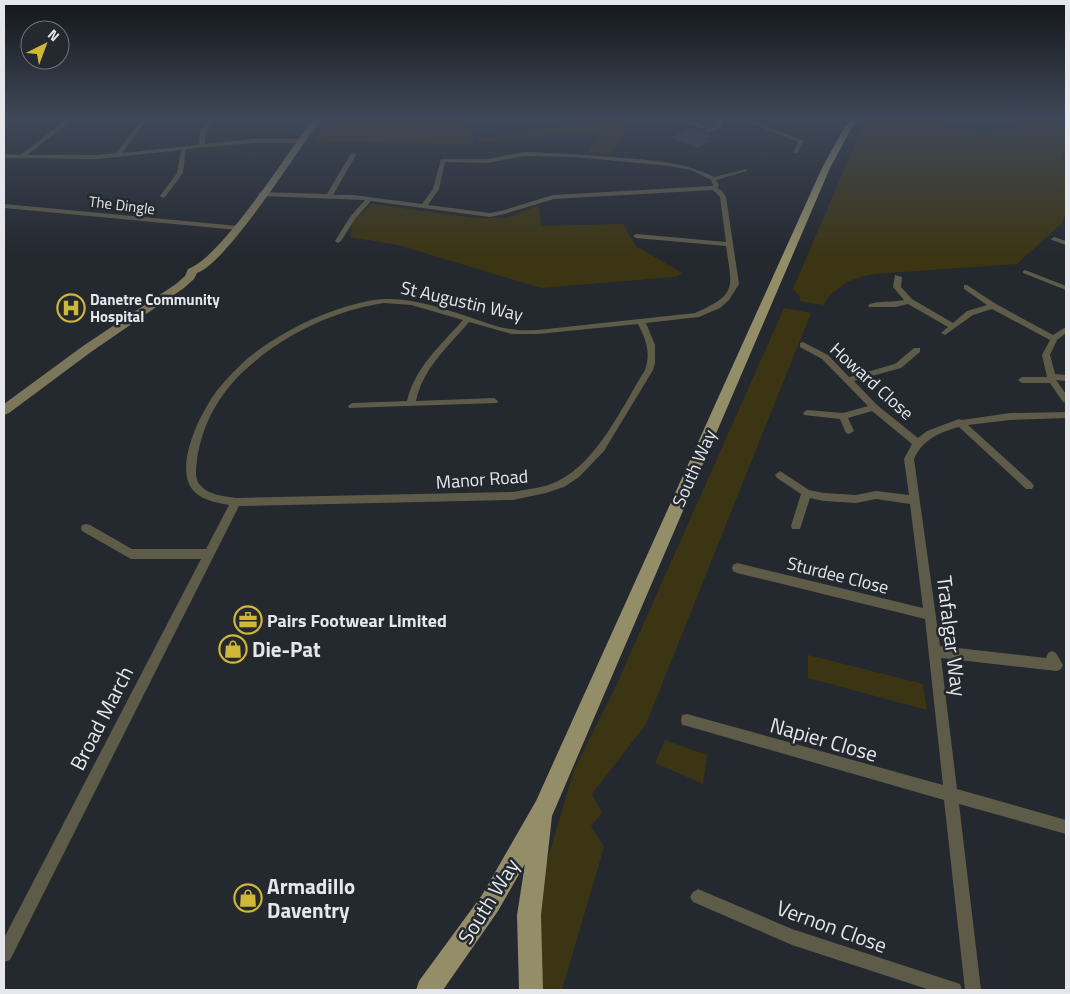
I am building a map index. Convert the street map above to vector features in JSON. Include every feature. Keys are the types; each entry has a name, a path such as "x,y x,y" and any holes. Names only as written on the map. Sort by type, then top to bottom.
{"main road":[{"path":"6,407 190,278 192,271 201,268 226,244 284,163"},
{"name":"South Way","path":"428,990 490,902 544,809 829,163"},
{"name":"South Way","path":"531,990 529,915 544,809"}],"street":[{"path":"163,196 180,173 182,163"},
{"path":"329,196 348,163"},
{"path":"424,206 436,189 442,163"},
{"path":"663,163 693,169 713,178 745,170"},
{"path":"713,178 716,185 714,188"},
{"path":"261,194 370,199 490,214 502,213 552,197 714,188 723,197 730,244 636,236"},
{"path":"338,241 352,218 370,199"},
{"name":"The Dingle","path":"4,206 238,228"},
{"path":"1054,239 1066,243"},
{"name":"St Augustin Way","path":"236,502 218,500 202,493 193,482 191,465 196,439 208,407 228,382 254,357 294,332 350,309 375,302 396,301 525,333 696,315 717,306 725,300 735,284 730,244"},
{"path":"1025,272 1066,288"},
{"path":"898,277 897,288 909,301 952,326"},
{"path":"967,287 993,306 1054,339"},
{"path":"872,305 896,305 909,301"},
{"path":"883,306 888,316"},
{"path":"945,333 970,313 993,306"},
{"path":"411,404 413,390 420,374 467,320"},
{"name":"Manor Road","path":"236,502 512,496 531,494 561,484 576,474 601,449 654,360 653,350 641,321"},
{"path":"1066,329 1054,339 1046,355 1051,378 1066,400"},
{"name":"Howard Close","path":"803,346 825,357 874,407 917,443"},
{"path":"848,380 898,366 917,350"},
{"path":"1022,380 1066,378"},
{"path":"352,406 494,401"},
{"path":"807,413 843,416 874,407"},
{"path":"917,443 942,427 959,422 1035,415 1066,415"},
{"path":"843,416 849,431"},
{"path":"959,422 1029,486"},
{"name":"Trafalgar Way","path":"917,443 909,459 913,500 930,615 973,990"},
{"path":"780,475 806,493 841,500 876,494 913,500"},
{"path":"796,526 806,493"},
{"name":"Broad March","path":"4,954 117,730 236,502"},
{"path":"86,528 131,554 210,554"},
{"name":"Sturdee Close","path":"737,568 930,615"},
{"path":"934,650 1056,665 1052,657"},
{"name":"Napier Close","path":"686,720 1066,827"},
{"name":"Vernon Close","path":"698,897 792,936 954,990"}],"shaded area":[{"path":"847,163 1064,163 1066,191 1060,190 1066,192 1066,213 1062,223 1017,264 875,274 846,282 830,295 823,305 800,301 800,296 793,289"},
{"path":"372,204 475,218 507,218 539,205 541,226 623,224 636,246 682,273 675,277 541,288 398,245 350,237 352,221"},
{"path":"784,308 811,313 646,724 592,794 602,813 591,826 604,847 562,990 538,990 538,929 544,871 574,770 615,688"},
{"path":"808,655 923,684 927,710 808,678"},
{"path":"665,740 707,755 703,784 655,763"}],"place":[{"name":"Danetre Community Hospital","path":"71,308"},
{"name":"Pairs Footwear Limited","path":"248,620"},
{"name":"Die-Pat","path":"233,649"},
{"name":"Armadillo Daventry","path":"248,898"}]}
